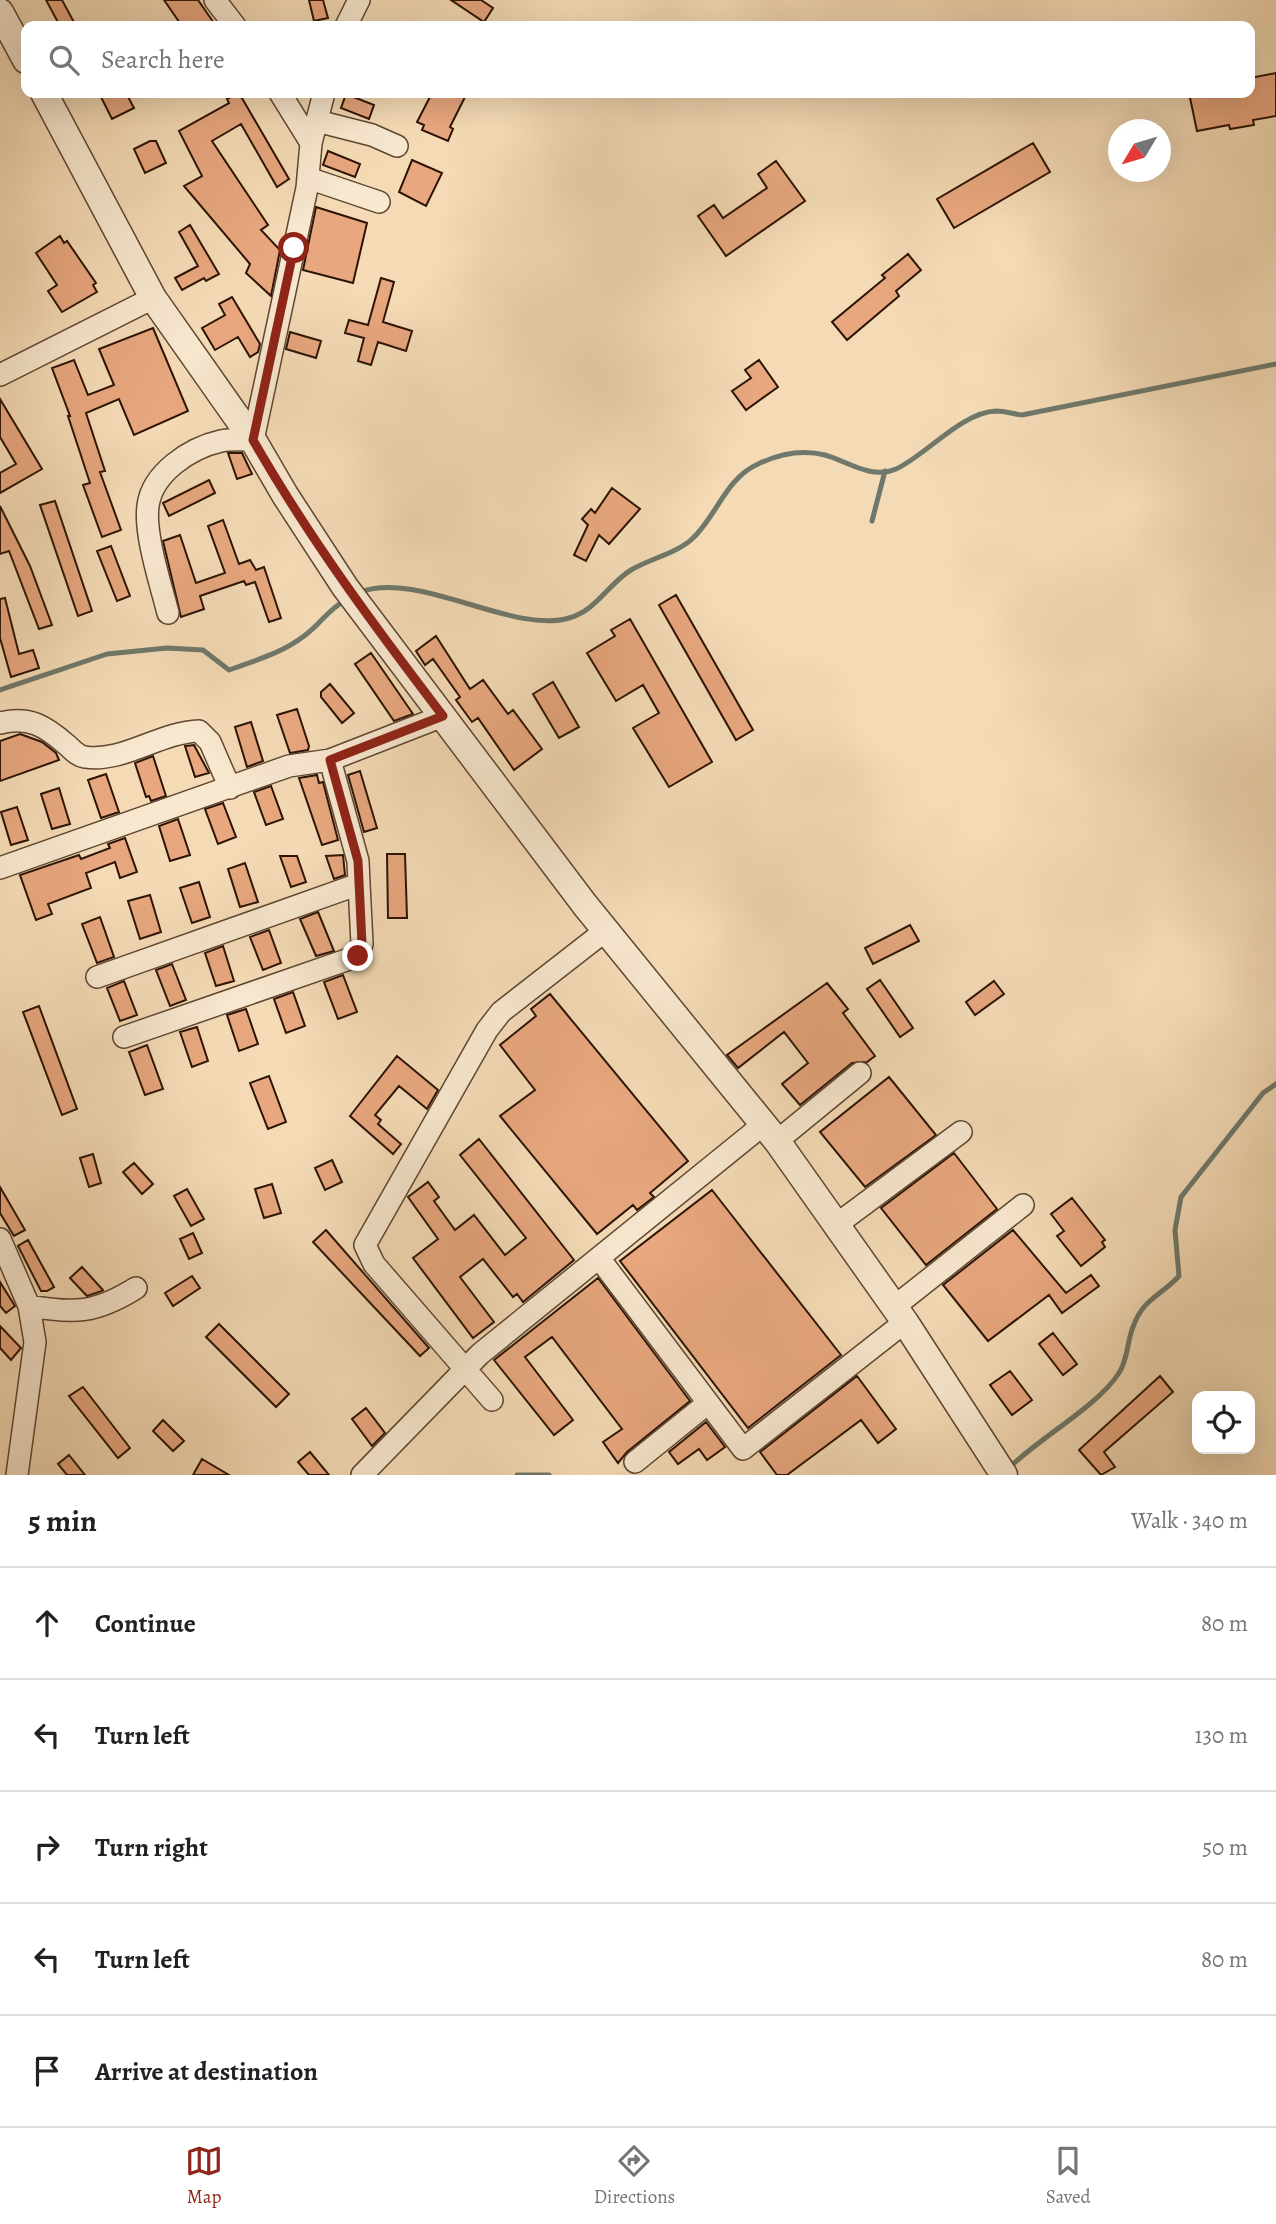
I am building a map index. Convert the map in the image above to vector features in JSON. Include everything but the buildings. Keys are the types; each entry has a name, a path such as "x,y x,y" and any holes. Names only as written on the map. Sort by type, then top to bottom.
{"street":[{"path":"215,0 231,21"},
{"path":"348,21 359,0"},
{"path":"0,12 21,51"},
{"path":"47,98 153,298 253,440 345,587 596,919 770,1132 899,1314 1001,1471"},
{"path":"283,98 311,143"},
{"path":"253,440 308,178 311,143 323,98"},
{"path":"317,121 372,135 397,146"},
{"path":"308,178 379,202"},
{"path":"0,375 153,298"},
{"path":"168,613 153,552 148,507 158,479 187,455 221,441 253,440"},
{"path":"0,868 289,766 330,760 443,716"},
{"path":"0,723 17,719 39,722 80,757 103,758 180,732 199,731 210,742 230,788"},
{"path":"124,1037 358,956 362,944 358,861 330,760"},
{"path":"97,977 359,884"},
{"path":"492,1400 464,1372 374,1264 365,1245 486,1030 596,919"},
{"path":"362,1475 480,1354 599,1258 770,1132 860,1073"},
{"path":"836,1225 961,1132"},
{"path":"599,1258 743,1449 1023,1205"},
{"path":"3,1255 29,1306 35,1342 17,1475"},
{"path":"29,1306 71,1313 116,1301 136,1288"},
{"path":"635,1462 708,1403"}],"waterway":[{"path":"360,592 383,587 409,589 521,618 547,621 569,618 595,603 631,570 686,544 701,530 737,479 758,464 774,458 816,453 868,471 887,472 907,463 957,426 983,413 999,411 1022,415 1276,364"},
{"path":"872,521 885,471"},
{"path":"0,690 107,654 167,648 203,650 229,670 268,656 296,642 346,600"},
{"path":"1009,1468 1097,1398 1119,1373 1137,1317 1147,1303 1179,1276 1175,1230 1181,1197 1263,1093 1276,1084"},
{"path":"517,1475 549,1475"}],"route":[{"path":"294,248 253,440 345,587 443,716 330,760 358,861 362,944 358,956"}]}
